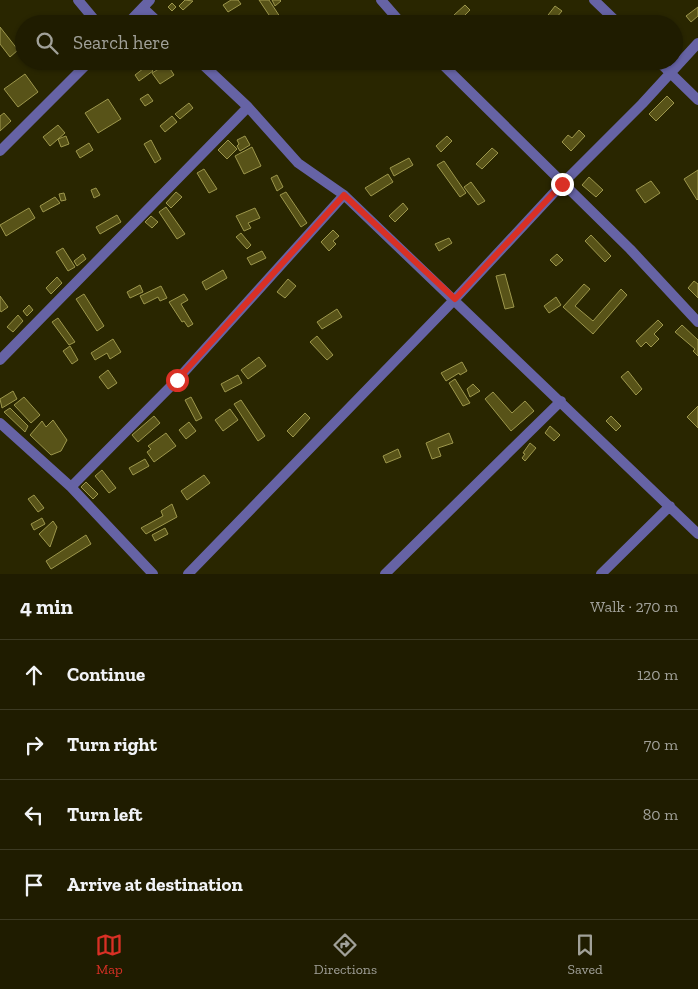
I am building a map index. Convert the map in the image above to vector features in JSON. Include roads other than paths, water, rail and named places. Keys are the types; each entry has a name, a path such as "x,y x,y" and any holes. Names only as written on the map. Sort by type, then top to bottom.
{"street":[{"path":"78,0 90,15"},
{"path":"380,0 394,15"},
{"path":"594,0 610,15"},
{"path":"136,15 146,4 154,15"},
{"path":"683,59 698,43"},
{"path":"0,151 81,70"},
{"path":"209,70 248,107 298,163 344,195 455,299 698,534"},
{"path":"448,70 630,250 698,322"},
{"path":"667,70 698,100"},
{"path":"188,574 455,299 562,184 642,104 673,70"},
{"path":"0,360 248,107"},
{"path":"71,487 177,380 344,195"},
{"path":"385,574 561,401"},
{"path":"0,423 71,487 153,574"},
{"path":"601,574 670,506"}]}
